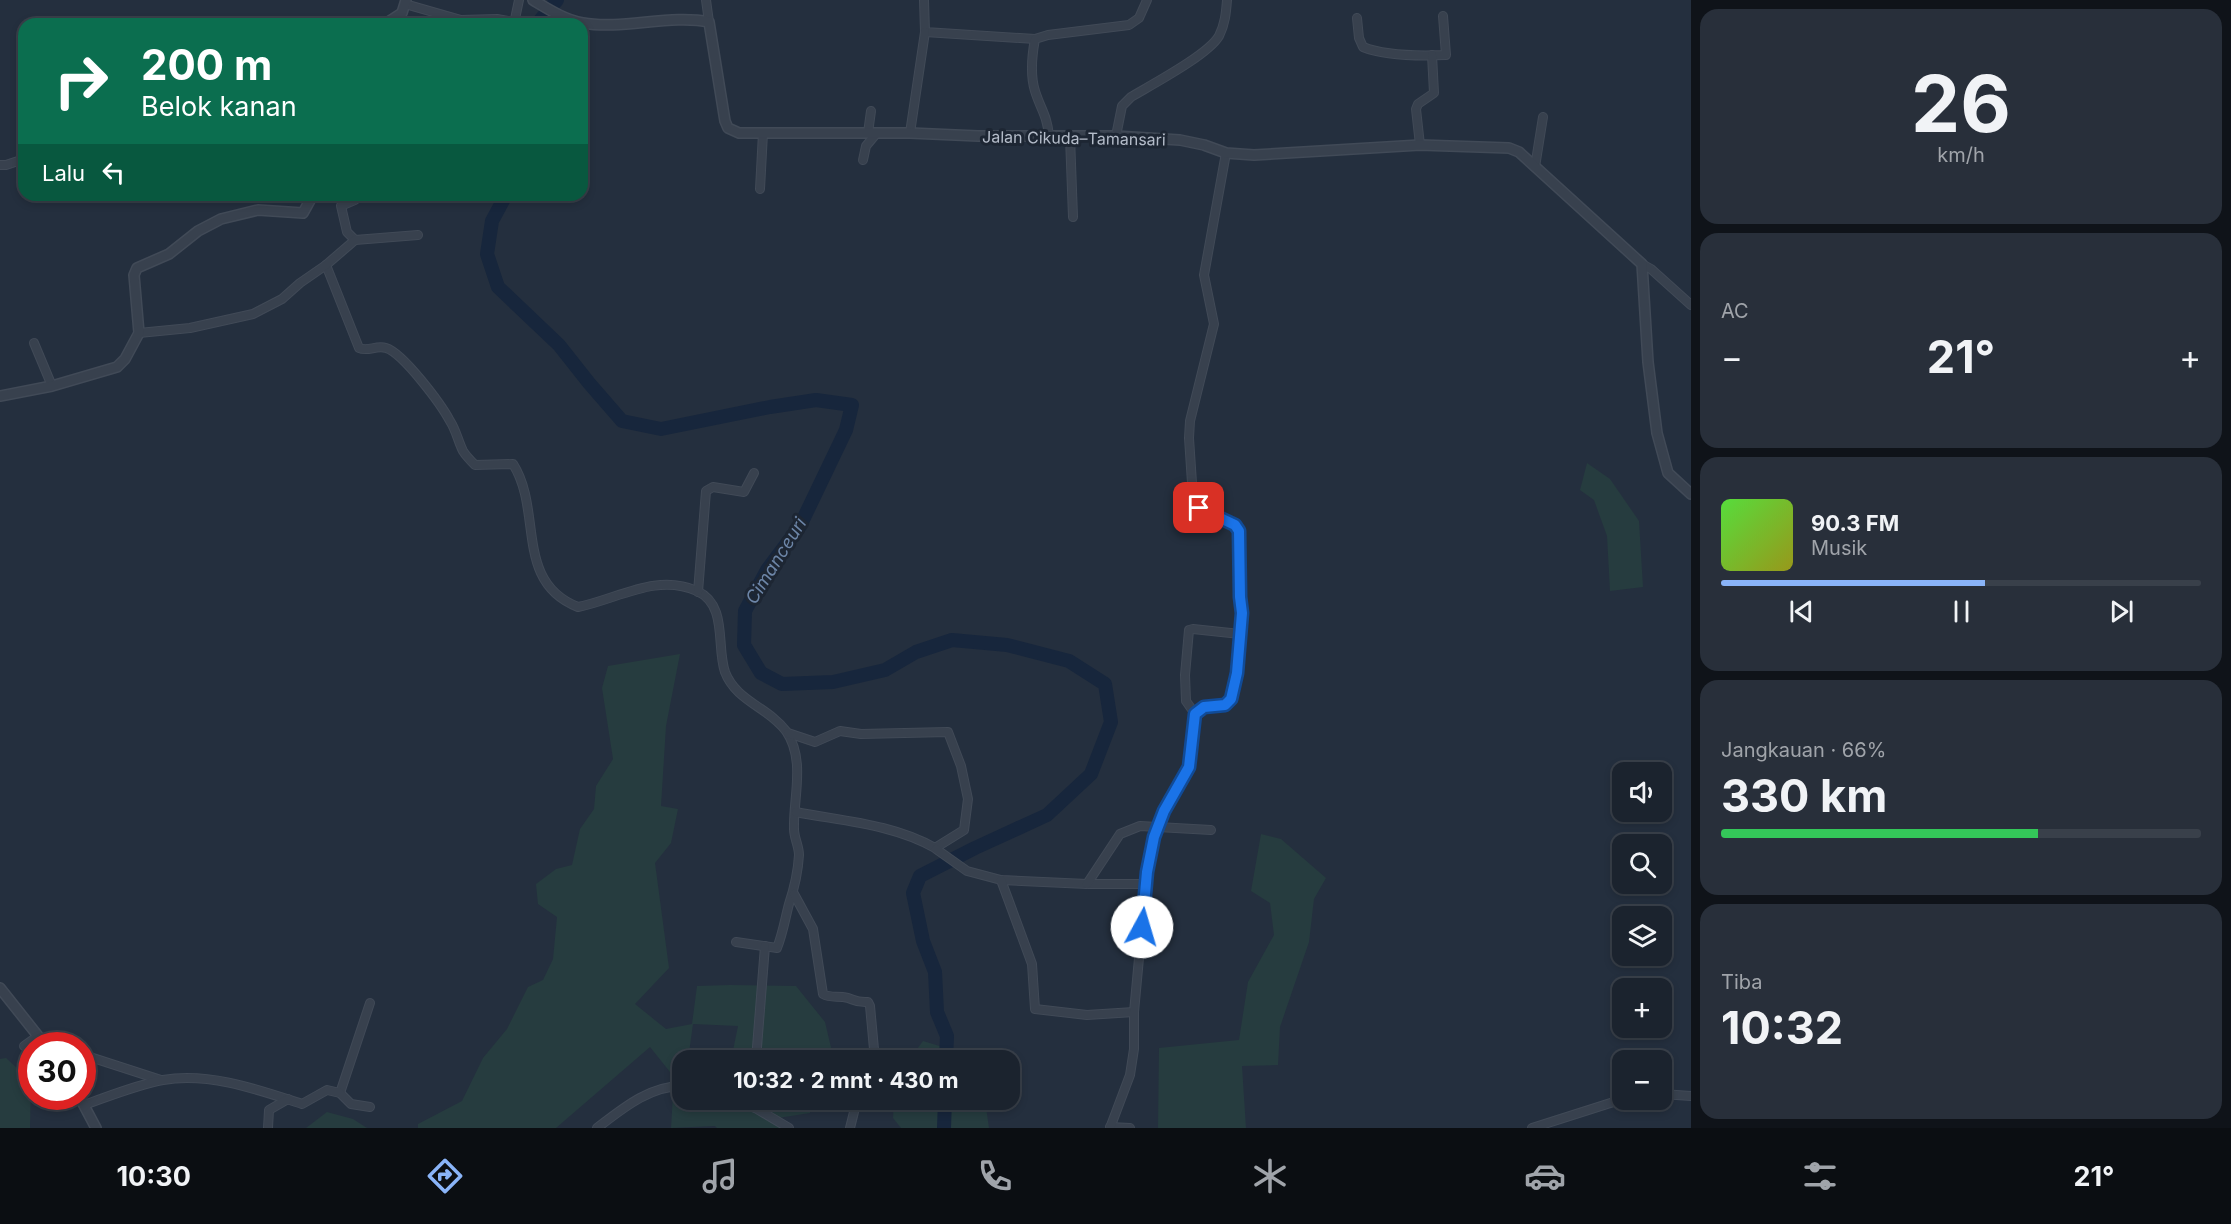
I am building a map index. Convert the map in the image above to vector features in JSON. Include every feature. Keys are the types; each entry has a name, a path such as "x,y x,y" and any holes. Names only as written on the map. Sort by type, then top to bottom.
{"street":[{"path":"515,18 519,0"},
{"path":"533,0 567,18"},
{"path":"588,24 709,22 706,0"},
{"path":"910,133 925,32 924,0"},
{"path":"925,32 1035,39 1048,35 1129,26 1139,18 1147,0"},
{"path":"1116,136 1122,106 1131,97 1193,60 1218,38 1226,16 1227,0"},
{"path":"394,18 402,13 405,2 454,18"},
{"path":"1357,18 1362,47 1386,52 1446,55 1443,16"},
{"name":"Jalan Cikuda–Tamansari","path":"709,22 724,121 728,128 739,133 1116,136 1180,140 1226,153 1254,154 1420,145 1509,148 1519,152 1642,264"},
{"path":"1035,39 1032,59 1034,90 1048,119 1049,136"},
{"path":"1420,145 1416,109 1418,104 1434,93 1432,55"},
{"path":"863,160 872,133 871,111"},
{"path":"1535,167 1543,117"},
{"path":"760,189 763,133"},
{"path":"1070,137 1073,217"},
{"path":"1195,714 1204,707 1225,705 1231,699 1237,673 1242,613 1239,531 1235,525 1199,508 1193,498 1189,438 1190,421 1214,324 1204,275 1226,153"},
{"path":"0,165 18,161"},
{"path":"0,396 52,386 117,366 125,359 139,333 134,275 137,268 169,254 213,222 258,210 303,213 310,201"},
{"path":"353,201 341,206 347,232 355,240"},
{"path":"139,333 190,328 253,314 282,299 355,240 418,235"},
{"path":"1642,264 1651,269 1691,305"},
{"path":"1642,264 1648,362 1657,433 1668,473 1691,494"},
{"path":"326,265 359,348 362,350 387,348 414,372 444,410 463,450 475,465 513,464 520,476 528,500 536,564 550,588 570,604 578,607 655,585 680,586 698,592 715,606 725,672 733,687 774,716 788,733 793,746 798,789 794,829 799,854 794,894 777,948 735,942"},
{"path":"34,343 52,386"},
{"path":"698,592 706,491 712,487 744,492 754,473"},
{"path":"1130,1128 1110,1128 1130,1075 1134,1049 1134,1012 1146,884 1157,828 1189,767 1195,714 1186,701 1185,675 1189,630 1240,634"},
{"path":"788,733 815,742 840,732 861,734 948,732 961,766 968,799 964,830 935,848 920,840 862,823 796,812"},
{"path":"1088,884 1120,834 1140,826 1212,830"},
{"path":"936,849 967,871 1001,880 1146,884"},
{"path":"1001,880 1032,964 1035,1008 1087,1015 1134,1012"},
{"path":"794,894 813,929 823,994 829,997 847,997 857,1003 868,1002 874,1050"},
{"path":"757,1050 765,946"},
{"path":"0,988 35,1032"},
{"path":"340,1093 370,1003"},
{"path":"96,1059 162,1080"},
{"path":"96,1097 162,1080 180,1078 215,1080 302,1104 327,1090 340,1093 351,1104 370,1107"},
{"path":"597,1128 624,1107 665,1087 672,1087"},
{"path":"1672,1095 1691,1096"},
{"path":"268,1128 269,1110 288,1100"},
{"path":"1532,1128 1612,1103"},
{"path":"87,1110 96,1128"},
{"path":"760,1110 789,1128"},
{"path":"850,1128 854,1110"}],"green space":[{"path":"1587,463 1610,479 1639,521 1643,587 1610,591 1607,536 1594,500 1580,490"},
{"path":"680,654 666,726 661,806 678,809 671,843 655,863 669,968 635,1004 666,1029 692,1024 697,986 796,986 825,1022 832,1050 733,1050 738,1026 693,1024 689,1050 672,1050 672,1074 650,1047 556,1128 418,1128 418,1124 462,1101 483,1058 507,1029 528,987 543,980 553,959 557,917 538,904 536,884 556,869 572,865 580,829 594,809 596,786 613,759 602,688 608,666"},
{"path":"1261,834 1281,839 1326,878 1314,899 1309,942 1280,1027 1278,1065 1242,1066 1246,1128 1158,1128 1159,1048 1239,1040 1248,982 1274,935 1270,903 1251,891"},
{"path":"923,1041 953,1050 916,1050"},
{"path":"6,1058 18,1069 18,1110 30,1110 30,1128 0,1128 0,1059"},
{"path":"672,1110 811,1110 810,1113 778,1118 783,1128 717,1128 715,1126 671,1128"},
{"path":"893,1110 986,1110 989,1128 901,1128 893,1118"},
{"path":"327,1112 353,1119 367,1128 306,1128"}],"waterway":[{"name":"Cimanceuri","path":"542,18 557,0"},
{"name":"Cimanceuri","path":"503,201 492,221 487,254 498,287 559,345 622,421 661,429 816,400 852,405 846,430 800,526 767,570 745,611 744,645 761,673 782,684 833,682 885,670 916,652 952,640 1007,645 1069,661 1105,684 1111,722 1091,774 1047,815 920,876 913,893 923,941 935,972 937,1012 947,1036 946,1050"},
{"name":"Cimanceuri","path":"944,1128 945,1110"}],"route":[{"path":"1142,927 1147,872 1154,837 1164,811 1189,767 1195,714 1204,707 1225,705 1231,699 1237,673 1242,613 1239,531 1235,525 1199,508"}]}
